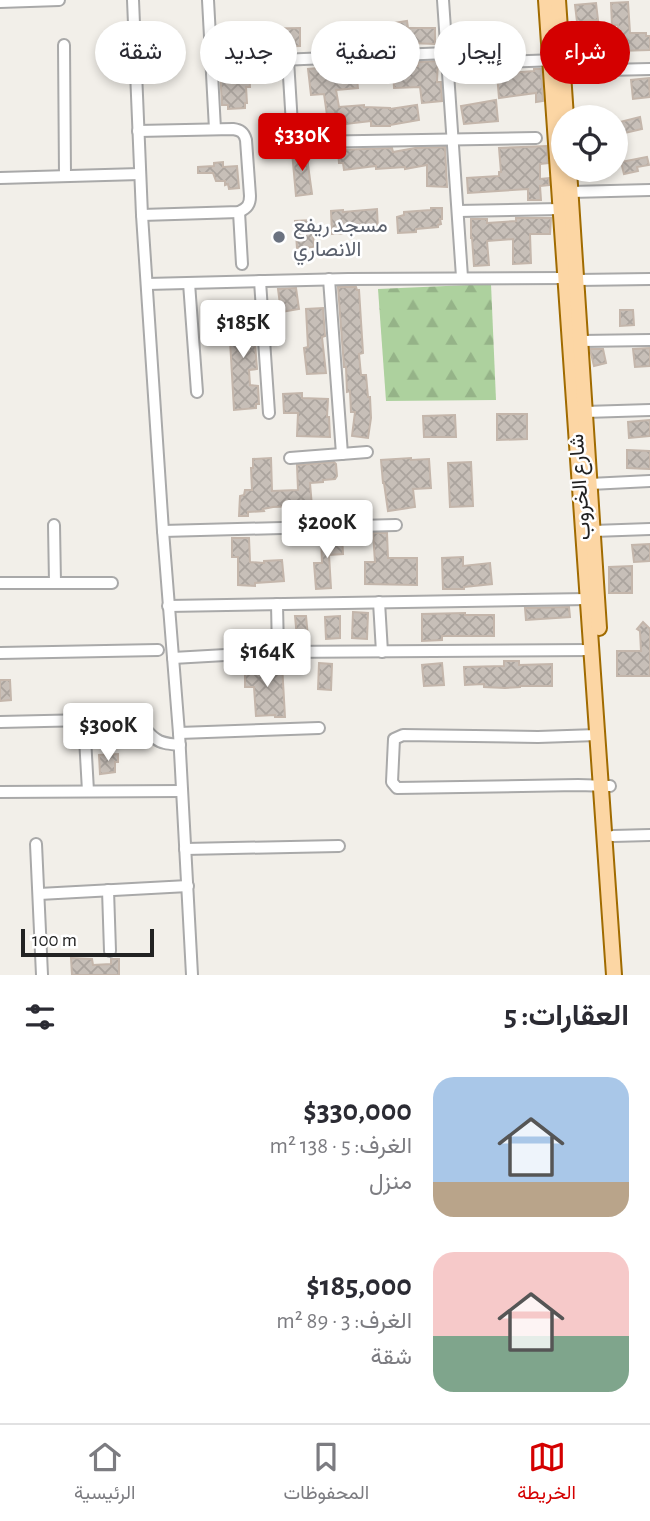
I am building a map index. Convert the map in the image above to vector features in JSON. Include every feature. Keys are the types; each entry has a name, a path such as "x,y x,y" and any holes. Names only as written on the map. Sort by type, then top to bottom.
{"main road":[{"name":"شارع الخروب","path":"546,0 550,21"},
{"name":"شارع الخروب","path":"558,0 558,21"},
{"name":"شارع الخروب","path":"558,84 560,209 580,341 593,531 614,975"},
{"name":"شارع الخروب","path":"561,84 564,105"},
{"name":"شارع الخروب","path":"570,182 571,279 591,650 597,735 613,836 622,975"}],"street":[{"path":"0,2 59,0"},
{"path":"133,0 142,215 168,606 180,739 192,975"},
{"path":"208,0 209,21"},
{"path":"443,0 444,21"},
{"path":"64,45 65,176"},
{"path":"297,60 434,59"},
{"path":"630,68 650,69"},
{"path":"213,84 215,129"},
{"path":"285,84 294,132 305,142 536,138"},
{"path":"449,84 462,277"},
{"path":"138,131 215,129 239,130 244,133 250,203 246,209 239,212 142,215"},
{"path":"0,178 141,174"},
{"path":"571,191 650,190"},
{"path":"458,211 560,209"},
{"path":"239,212 242,264"},
{"path":"147,284 462,277 650,279"},
{"path":"329,279 342,454"},
{"path":"260,281 269,412"},
{"path":"189,283 197,392"},
{"path":"580,341 650,340"},
{"path":"585,412 650,410"},
{"path":"290,458 367,452"},
{"path":"590,484 650,481"},
{"path":"54,525 55,583"},
{"path":"163,531 396,525"},
{"path":"593,531 650,529"},
{"path":"0,583 112,583"},
{"path":"168,606 588,599"},
{"path":"379,602 382,652"},
{"path":"276,604 278,652"},
{"path":"0,653 158,650"},
{"path":"173,658 278,652 591,650"},
{"path":"84,720 88,791"},
{"path":"0,722 136,720 157,740 319,728"},
{"path":"597,735 403,736 394,739 392,782 397,788 605,786"},
{"path":"0,792 182,791"},
{"path":"613,836 650,835"},
{"path":"36,844 42,975"},
{"path":"186,849 339,846"},
{"path":"38,894 188,886"},
{"path":"108,890 110,951"}],"green space":[{"path":"491,284 496,400 386,401 378,289"}],"building":[{"path":"628,2 629,21 612,21 611,3"},
{"path":"596,3 598,20 577,21 575,5"},
{"path":"297,28 300,28 300,46 297,46"},
{"path":"420,28 434,28 434,44 420,43"},
{"path":"630,33 646,33 646,36 650,36 650,50 630,51"},
{"path":"434,61 434,84 441,84 442,101 422,103 420,87 394,88 394,84 420,84 420,62"},
{"path":"308,69 311,69 311,84 358,84 358,88 336,90 339,107 364,105 390,109 417,105 419,120 390,126 371,126 371,121 346,124 345,119 328,122 324,94 311,95"},
{"path":"540,69 543,101 536,102 536,93 499,98 498,84 526,84 526,72"},
{"path":"649,78 650,97 633,99 631,80"},
{"path":"221,84 250,84 250,87 246,87 245,108 228,109 228,105 222,105"},
{"path":"496,100 498,121 464,124 461,106"},
{"path":"640,117 642,129 628,132 628,120"},
{"path":"547,146 548,163 540,164 540,179 549,178 549,185 540,186 541,200 528,200 528,189 468,193 467,178 499,176 499,148"},
{"path":"445,147 447,187 427,186 427,165 405,169 376,169 376,166 344,170 343,163 339,163 338,150 392,148 393,152"},
{"path":"308,151 312,194 296,196 292,152"},
{"path":"647,157 649,165 637,167 638,171 628,173 628,161"},
{"path":"223,162 223,167 237,166 239,188 229,189 225,181 216,181 213,173 198,173 198,167 214,166 214,163"},
{"path":"442,208 441,224 438,227 398,233 397,217 404,215 404,212"},
{"path":"377,209 378,230 332,234 331,211"},
{"path":"516,218 551,218 550,234 530,234 531,263 513,264 513,239 487,241 489,265 474,266 471,219 487,219 487,223 516,221"},
{"path":"312,220 314,247 297,248 295,221"},
{"path":"338,287 356,287 359,290 363,353 359,354 361,375 366,375 370,397 368,438 352,436 355,412 351,412 350,391 347,392"},
{"path":"296,288 299,309 281,312 278,289"},
{"path":"323,308 325,336 322,337 326,373 307,374 304,348 308,347 306,309"},
{"path":"620,310 633,310 634,325 620,326"},
{"path":"239,313 253,318 257,369 249,370 250,385 258,386 259,404 256,404 256,408 234,410 230,340 225,320 227,314"},
{"path":"650,348 650,366 635,367 633,349"},
{"path":"590,349 603,349 606,363 594,366"},
{"path":"302,393 302,398 328,399 330,437 297,436 298,413 284,413 283,394"},
{"path":"497,414 527,414 527,439 497,440"},
{"path":"455,415 456,437 424,437 423,416"},
{"path":"650,420 650,436 629,438 628,422"},
{"path":"627,450 650,451 650,469 627,468"},
{"path":"271,458 272,491 298,490 297,465 334,462 337,476 335,479 310,483 312,507 273,507 263,509 264,511 248,512 248,516 239,516 240,496 244,495 245,490 252,490 253,459"},
{"path":"429,459 431,488 413,489 415,507 388,511 381,460"},
{"path":"471,462 473,506 450,507 448,463"},
{"path":"373,533 387,533 388,558 417,558 417,585 365,584 365,562 375,562"},
{"path":"342,535 343,554 329,555 331,588 316,589 314,563 322,563 321,536"},
{"path":"232,538 249,538 250,562 282,560 284,581 255,583 255,586 238,585 238,557 232,557"},
{"path":"650,544 650,561 634,562 632,545"},
{"path":"463,557 463,566 490,563 492,584 464,589 443,589 442,558"},
{"path":"632,566 632,593 609,593 609,567"},
{"path":"569,607 570,617 526,620 525,608"},
{"path":"353,612 368,613 367,639 352,638"},
{"path":"422,614 494,615 494,636 442,636 442,640 422,641"},
{"path":"295,616 306,616 308,637 297,638"},
{"path":"340,616 340,638 326,639 325,617"},
{"path":"643,622 650,629 650,676 617,676 617,651 641,651 640,631 637,629"},
{"path":"504,661 519,661 519,665 552,664 552,686 505,688 484,687 484,684 465,685 464,667 504,666"},
{"path":"319,663 332,664 331,690 318,689"},
{"path":"442,663 444,685 424,686 422,665"},
{"path":"282,664 285,717 256,716 254,687 245,687 245,667"},
{"path":"0,680 10,680 11,700 0,701"},
{"path":"118,754 115,772 100,774 99,755"},
{"path":"71,958 92,959 93,965 111,964 111,959 119,959 119,975 72,975"}],"place":[{"name":"مسجد ريفع الانصاري","path":"279,237"}]}
